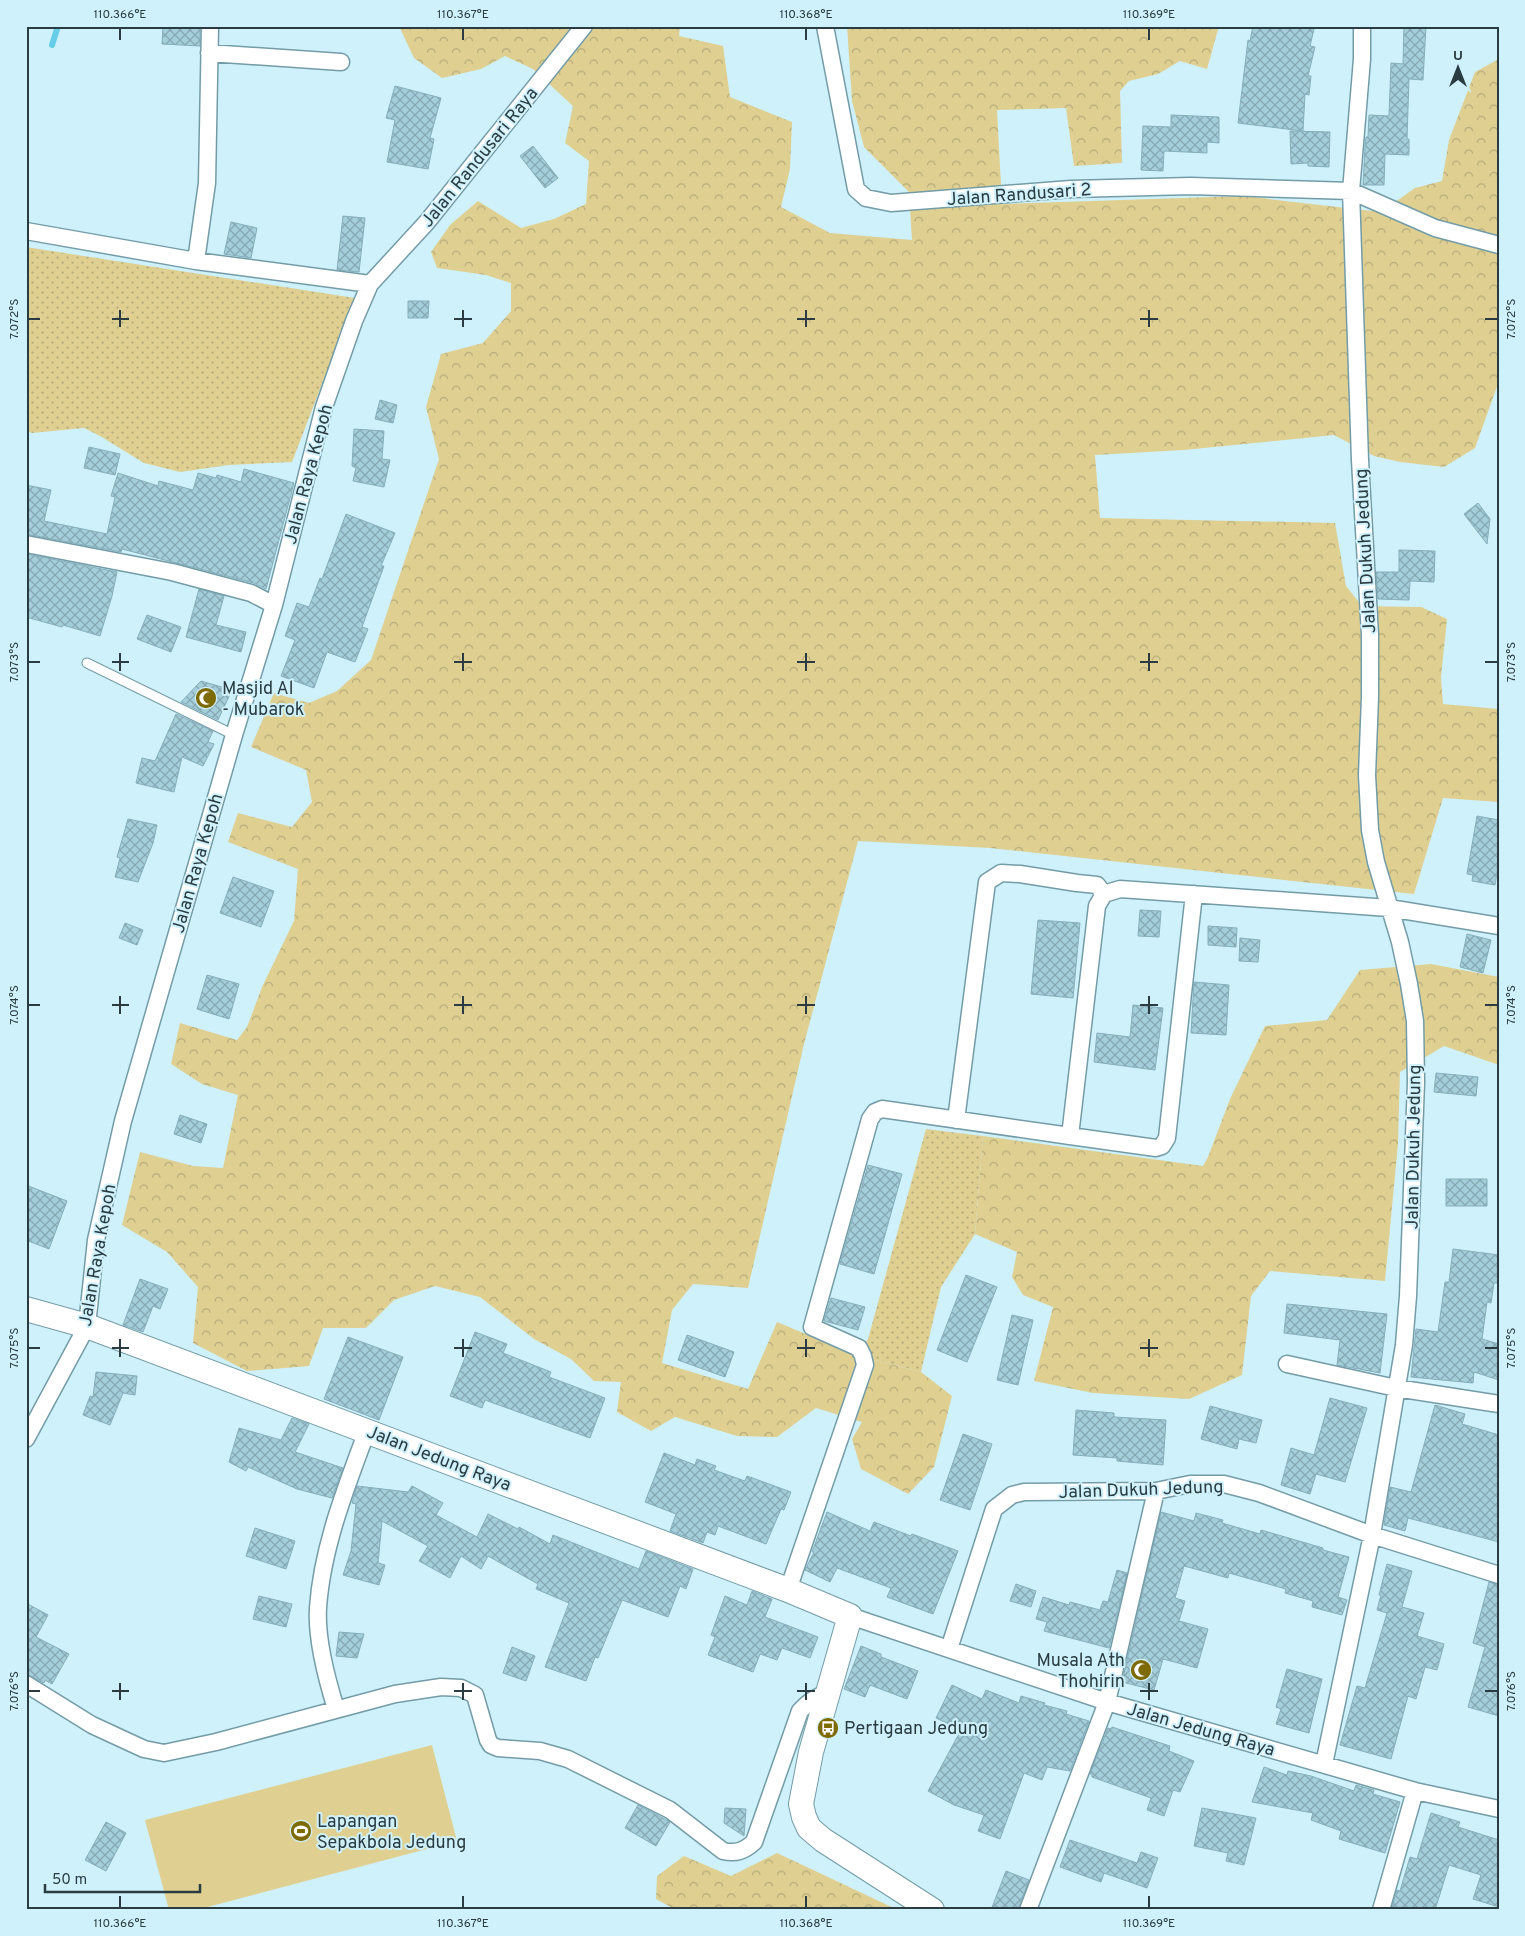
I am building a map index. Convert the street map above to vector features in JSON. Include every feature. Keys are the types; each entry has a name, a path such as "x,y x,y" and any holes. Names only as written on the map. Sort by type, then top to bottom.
{"street":[{"path":"196,261 207,183 210,26"},
{"name":"Jalan Randusari Raya","path":"370,284 439,208 584,26"},
{"name":"Jalan Randusari 2","path":"825,26 856,188 866,198 872,200 891,203 1071,189 1182,187 1351,191"},
{"name":"Jalan Dukuh Jedung","path":"1324,1764 1372,1535 1404,1345 1408,1296 1416,1082 1415,1022 1409,984 1400,942 1376,862 1370,830 1367,775 1370,635 1360,460 1351,191 1362,60 1362,26"},
{"path":"209,53 341,62"},
{"path":"1351,191 1435,228 1499,245"},
{"path":"26,231 196,261 370,284"},
{"name":"Jalan Raya Kepoh","path":"26,1439 87,1326 96,1240 123,1121 234,734 274,605 324,407 370,284"},
{"path":"26,544 172,572 251,593 274,605"},
{"path":"956,1120 987,882 1001,873 1020,874 1077,884 1097,884 1104,894"},
{"path":"1070,1136 1097,906 1104,894 1120,889 1390,908 1499,926"},
{"path":"788,1590 865,1365 859,1348 812,1326 870,1119 874,1112 882,1109 1156,1148 1162,1146 1167,1138 1194,894"},
{"name":"Jalan Jedung Raya","path":"26,1308 87,1326 788,1590 850,1616 1107,1702 1415,1791 1499,1809"},
{"path":"1287,1364 1396,1388 1499,1404"},
{"path":"336,1709 322,1652 318,1609 324,1570 336,1518 367,1431"},
{"name":"Jalan Dukuh Jedung","path":"949,1649 994,1509 1012,1495 1024,1492 1156,1491 1190,1484 1224,1484 1259,1493 1372,1535 1499,1575"},
{"path":"1028,1910 1107,1702 1156,1491"},
{"path":"850,1616 811,1752 801,1804 804,1817 809,1828 824,1840 932,1910"},
{"path":"26,1684 92,1725 144,1749 156,1752 172,1752 216,1742 336,1709 413,1691 441,1687 461,1688 475,1696 491,1745 498,1748 540,1751 568,1759 670,1810 723,1851 732,1853 746,1849 754,1842 800,1711 812,1700 827,1693"},
{"path":"1381,1910 1415,1791"}],"lane":[{"path":"87,663 234,734"}],"green space":[{"path":"399,26 680,26 679,36 723,46 730,97 792,122 790,169 781,207 830,233 912,240 909,192 864,147 852,101 847,26 1219,26 1207,69 1180,61 1158,74 1129,81 1120,91 1122,163 1074,166 1066,108 997,110 1002,204 1243,196 1381,212 1415,188 1442,181 1449,140 1475,72 1499,59 1499,381 1475,448 1444,467 1400,462 1374,456 1334,435 1184,450 1095,455 1100,518 1335,523 1346,586 1362,606 1421,607 1447,619 1441,677 1443,704 1499,709 1498,802 1443,798 1414,894 990,848 858,841 804,1044 748,1288 693,1284 672,1310 662,1363 748,1389 777,1322 856,1355 921,1372 952,1396 934,1467 908,1494 861,1469 852,1439 862,1422 816,1408 777,1437 737,1436 675,1417 651,1431 617,1412 621,1382 594,1381 571,1359 534,1339 480,1297 435,1286 394,1300 366,1328 323,1328 309,1366 247,1371 193,1343 198,1287 167,1252 122,1225 140,1152 193,1166 223,1168 238,1095 202,1084 171,1064 180,1023 237,1040 247,1027 262,987 294,921 298,869 228,842 238,813 292,827 312,802 306,770 251,747 274,693 309,703 337,691 371,660 439,459 426,407 441,354 483,343 511,311 511,283 486,275 437,268 431,252 450,225 478,201 521,228 554,219 586,204 589,161 565,143 573,106 533,69 505,56 481,69 442,78 414,58"},
{"path":"26,247 355,298 292,462 229,465 180,472 144,463 84,428 32,433 26,431"},
{"path":"1431,964 1499,977 1499,1065 1444,1046 1400,1072 1398,1144 1385,1281 1270,1271 1251,1296 1242,1375 1189,1399 1093,1393 1034,1381 1053,1307 1023,1295 1012,1277 1017,1252 975,1234 983,1136 1203,1166 1230,1099 1265,1026 1327,1020 1360,970"},
{"path":"926,1129 983,1136 975,1234 941,1287 921,1372 856,1355 868,1339"},
{"name":"Lapangan Sepakbola Jedung","path":"432,1745 457,1841 196,1910 169,1910 145,1820"},
{"path":"777,1853 898,1910 676,1910 656,1899 657,1876 684,1856 731,1876"}],"building":[{"path":"163,26 200,26 200,46 162,44"},
{"path":"1253,26 1302,26 1314,29 1310,46 1315,47 1308,76 1311,76 1309,95 1305,94 1303,131 1238,123 1248,40 1250,41"},
{"path":"1404,26 1426,26 1423,80 1409,79 1407,139 1409,139 1409,155 1385,154 1384,185 1363,185 1369,115 1389,116 1391,63 1403,64"},
{"path":"395,86 441,98 430,138 434,139 428,169 387,162 395,120 386,118"},
{"path":"1171,115 1219,117 1219,143 1207,142 1207,153 1164,151 1163,171 1141,170 1143,126 1171,127"},
{"path":"1290,131 1330,132 1329,167 1308,166 1308,163 1291,164"},
{"path":"533,146 558,178 545,188 520,156"},
{"path":"343,216 365,218 359,272 337,270"},
{"path":"231,222 257,228 251,258 224,254"},
{"path":"408,301 429,301 428,318 408,318"},
{"path":"380,400 397,405 393,423 375,419"},
{"path":"354,429 384,431 382,459 390,460 384,487 353,481 356,468 352,466"},
{"path":"89,447 120,454 115,475 84,468"},
{"path":"244,469 294,483 266,589 254,583 122,549 121,552 26,534 26,485 51,490 44,521 107,534 115,497 111,496 118,473 158,486 159,481 193,490 198,473 216,478 217,475 241,482"},
{"path":"1478,503 1490,519 1487,544 1464,514"},
{"path":"346,514 395,533 381,566 384,566 362,627 368,629 355,662 327,652 314,688 281,676 295,640 285,636 297,603 309,607 320,578 322,579"},
{"path":"1399,550 1435,551 1434,582 1410,581 1409,600 1378,599 1376,572 1399,572"},
{"path":"26,554 117,572 100,636 26,617"},
{"path":"199,589 224,596 216,625 246,632 241,652 186,637"},
{"path":"147,615 181,627 171,652 137,639"},
{"name":"Masjid Al - Mubarok","path":"201,681 232,690 218,720 181,702"},
{"path":"176,714 213,731 208,742 214,744 203,766 182,757 174,792 136,783 142,758 155,761"},
{"path":"1477,816 1499,820 1499,861 1495,885 1472,881 1473,875 1467,874"},
{"path":"128,819 157,825 153,843 138,882 115,877 120,858 117,857"},
{"path":"233,877 274,891 261,927 220,913"},
{"path":"1140,910 1161,911 1159,937 1138,936"},
{"path":"1038,920 1080,923 1073,998 1031,994"},
{"path":"125,923 143,930 137,945 119,938"},
{"path":"1208,926 1237,928 1236,947 1208,945"},
{"path":"1467,934 1491,940 1483,973 1460,967"},
{"path":"1240,938 1260,940 1258,962 1239,961"},
{"path":"207,975 239,984 229,1019 197,1009"},
{"path":"1194,982 1229,985 1226,1035 1191,1033"},
{"path":"1133,1005 1163,1008 1155,1070 1094,1062 1097,1033 1130,1037"},
{"path":"1436,1073 1478,1077 1476,1096 1434,1092"},
{"path":"180,1115 207,1124 201,1143 174,1134"},
{"path":"868,1165 902,1174 874,1274 840,1264"},
{"path":"1446,1179 1487,1179 1487,1206 1446,1206"},
{"path":"26,1185 67,1201 49,1249 26,1240"},
{"path":"1453,1249 1499,1255 1499,1283 1494,1283 1491,1303 1487,1302 1482,1339 1499,1344 1499,1380 1474,1372 1473,1383 1411,1377 1416,1329 1438,1332 1445,1282 1449,1282"},
{"path":"966,1275 997,1287 967,1362 937,1350"},
{"path":"140,1279 168,1289 160,1309 153,1306 143,1332 123,1325"},
{"path":"831,1298 865,1307 858,1330 824,1321"},
{"path":"1287,1304 1387,1314 1380,1373 1337,1365 1340,1340 1284,1333"},
{"path":"1012,1315 1033,1320 1018,1385 997,1380"},
{"path":"475,1332 507,1344 503,1353 551,1372 549,1377 605,1398 590,1438 485,1400 482,1408 450,1396"},
{"path":"687,1335 734,1352 725,1377 678,1360"},
{"path":"348,1337 403,1357 379,1420 324,1399"},
{"path":"96,1372 137,1376 135,1395 123,1393 110,1425 83,1415 90,1396 93,1397"},
{"path":"1330,1398 1367,1408 1345,1482 1316,1474 1310,1494 1281,1485 1291,1448 1314,1455"},
{"path":"1435,1405 1465,1414 1462,1424 1499,1435 1499,1542 1408,1518 1405,1531 1384,1525 1390,1487 1411,1492"},
{"path":"1210,1406 1262,1420 1256,1443 1239,1439 1237,1449 1201,1439"},
{"path":"1076,1410 1114,1413 1114,1417 1166,1420 1163,1465 1117,1461 1117,1458 1073,1455"},
{"path":"292,1418 309,1424 295,1452 343,1468 332,1498 297,1489 248,1467 246,1471 229,1462 239,1428 281,1440"},
{"path":"963,1434 992,1444 970,1510 940,1500"},
{"path":"664,1453 695,1465 697,1459 716,1466 714,1470 745,1481 747,1476 791,1492 784,1510 781,1509 766,1544 718,1526 715,1535 707,1532 703,1543 670,1531 676,1514 645,1502"},
{"path":"357,1486 408,1492 412,1486 443,1503 436,1515 477,1537 488,1514 518,1529 519,1527 550,1544 553,1535 639,1569 646,1551 693,1569 686,1589 680,1586 668,1617 622,1600 598,1658 595,1657 586,1681 545,1667 569,1603 536,1589 538,1584 488,1556 481,1569 461,1556 450,1578 419,1561 428,1546 382,1521 378,1563 385,1565 379,1585 343,1575 351,1551 356,1504 352,1503"},
{"path":"827,1512 870,1531 874,1522 958,1551 933,1614 887,1597 891,1588 837,1568 830,1582 805,1570 814,1552 812,1552"},
{"path":"1161,1512 1194,1521 1196,1513 1223,1520 1222,1523 1260,1534 1261,1530 1349,1557 1338,1597 1347,1600 1342,1615 1312,1607 1313,1601 1285,1593 1286,1589 1229,1573 1228,1578 1184,1566 1175,1598 1185,1601 1179,1621 1208,1629 1197,1668 1163,1659 1154,1690 1122,1682"},
{"path":"255,1528 295,1541 286,1569 246,1556"},
{"path":"1387,1564 1412,1571 1402,1607 1424,1613 1417,1636 1444,1644 1437,1670 1425,1667 1416,1699 1408,1696 1391,1759 1340,1745 1357,1686 1365,1688 1387,1613 1377,1610"},
{"path":"1117,1570 1127,1573 1109,1648 1044,1631 1047,1622 1036,1619 1043,1597 1069,1605 1070,1602 1100,1610 1103,1601 1108,1602"},
{"path":"1489,1582 1499,1585 1499,1716 1468,1707 1485,1647 1473,1643"},
{"path":"1016,1584 1036,1591 1031,1607 1010,1601"},
{"path":"752,1591 772,1599 765,1617 818,1637 810,1658 782,1648 777,1660 760,1654 753,1672 708,1655 715,1637 711,1635 725,1596 747,1605"},
{"path":"259,1596 292,1604 286,1627 253,1619"},
{"path":"26,1603 48,1615 36,1637 69,1654 52,1684 45,1680 44,1683 26,1674"},
{"path":"339,1632 364,1634 357,1658 336,1656"},
{"path":"861,1646 881,1654 881,1657 918,1671 907,1699 870,1685 865,1697 844,1689"},
{"path":"512,1647 535,1656 526,1681 503,1673"},
{"path":"1287,1669 1322,1679 1309,1733 1276,1724 1281,1709 1276,1707"},
{"path":"952,1685 982,1699 986,1690 1019,1703 1021,1696 1067,1711 1066,1714 1089,1721 1070,1771 1047,1767 1042,1780 1024,1773 1000,1839 978,1831 984,1815 954,1805 928,1791 961,1730 936,1718"},
{"path":"1112,1727 1170,1746 1169,1751 1194,1761 1180,1792 1173,1790 1164,1816 1147,1810 1151,1798 1092,1777 1092,1774 1090,1774 1108,1728 1111,1729"},
{"path":"1264,1767 1287,1775 1288,1771 1311,1776 1354,1791 1356,1785 1374,1790 1373,1794 1400,1802 1385,1853 1339,1839 1341,1831 1311,1820 1313,1813 1252,1802"},
{"path":"638,1805 670,1822 656,1846 625,1828"},
{"path":"725,1808 746,1809 744,1836 724,1823"},
{"path":"1202,1808 1256,1818 1244,1865 1226,1861 1228,1853 1194,1846"},
{"path":"1431,1813 1460,1822 1458,1827 1499,1840 1499,1907 1473,1899 1481,1875 1449,1865 1435,1910 1391,1910 1397,1890 1400,1891 1410,1857 1417,1859"},
{"path":"106,1822 126,1833 106,1871 85,1860"},
{"path":"1070,1840 1137,1863 1141,1852 1158,1858 1147,1888 1104,1873 1101,1882 1060,1867"},
{"path":"1006,1871 1029,1880 1018,1909 991,1910"}],"waterway":[{"path":"52,45 58,26"}],"place":[{"name":"Masjid Al - Mubarok","path":"206,698"},
{"name":"Musala Ath Thohirin","path":"1141,1670"},
{"name":"Pertigaan Jedung","path":"828,1728"},
{"name":"Lapangan Sepakbola Jedung","path":"301,1831"}]}
